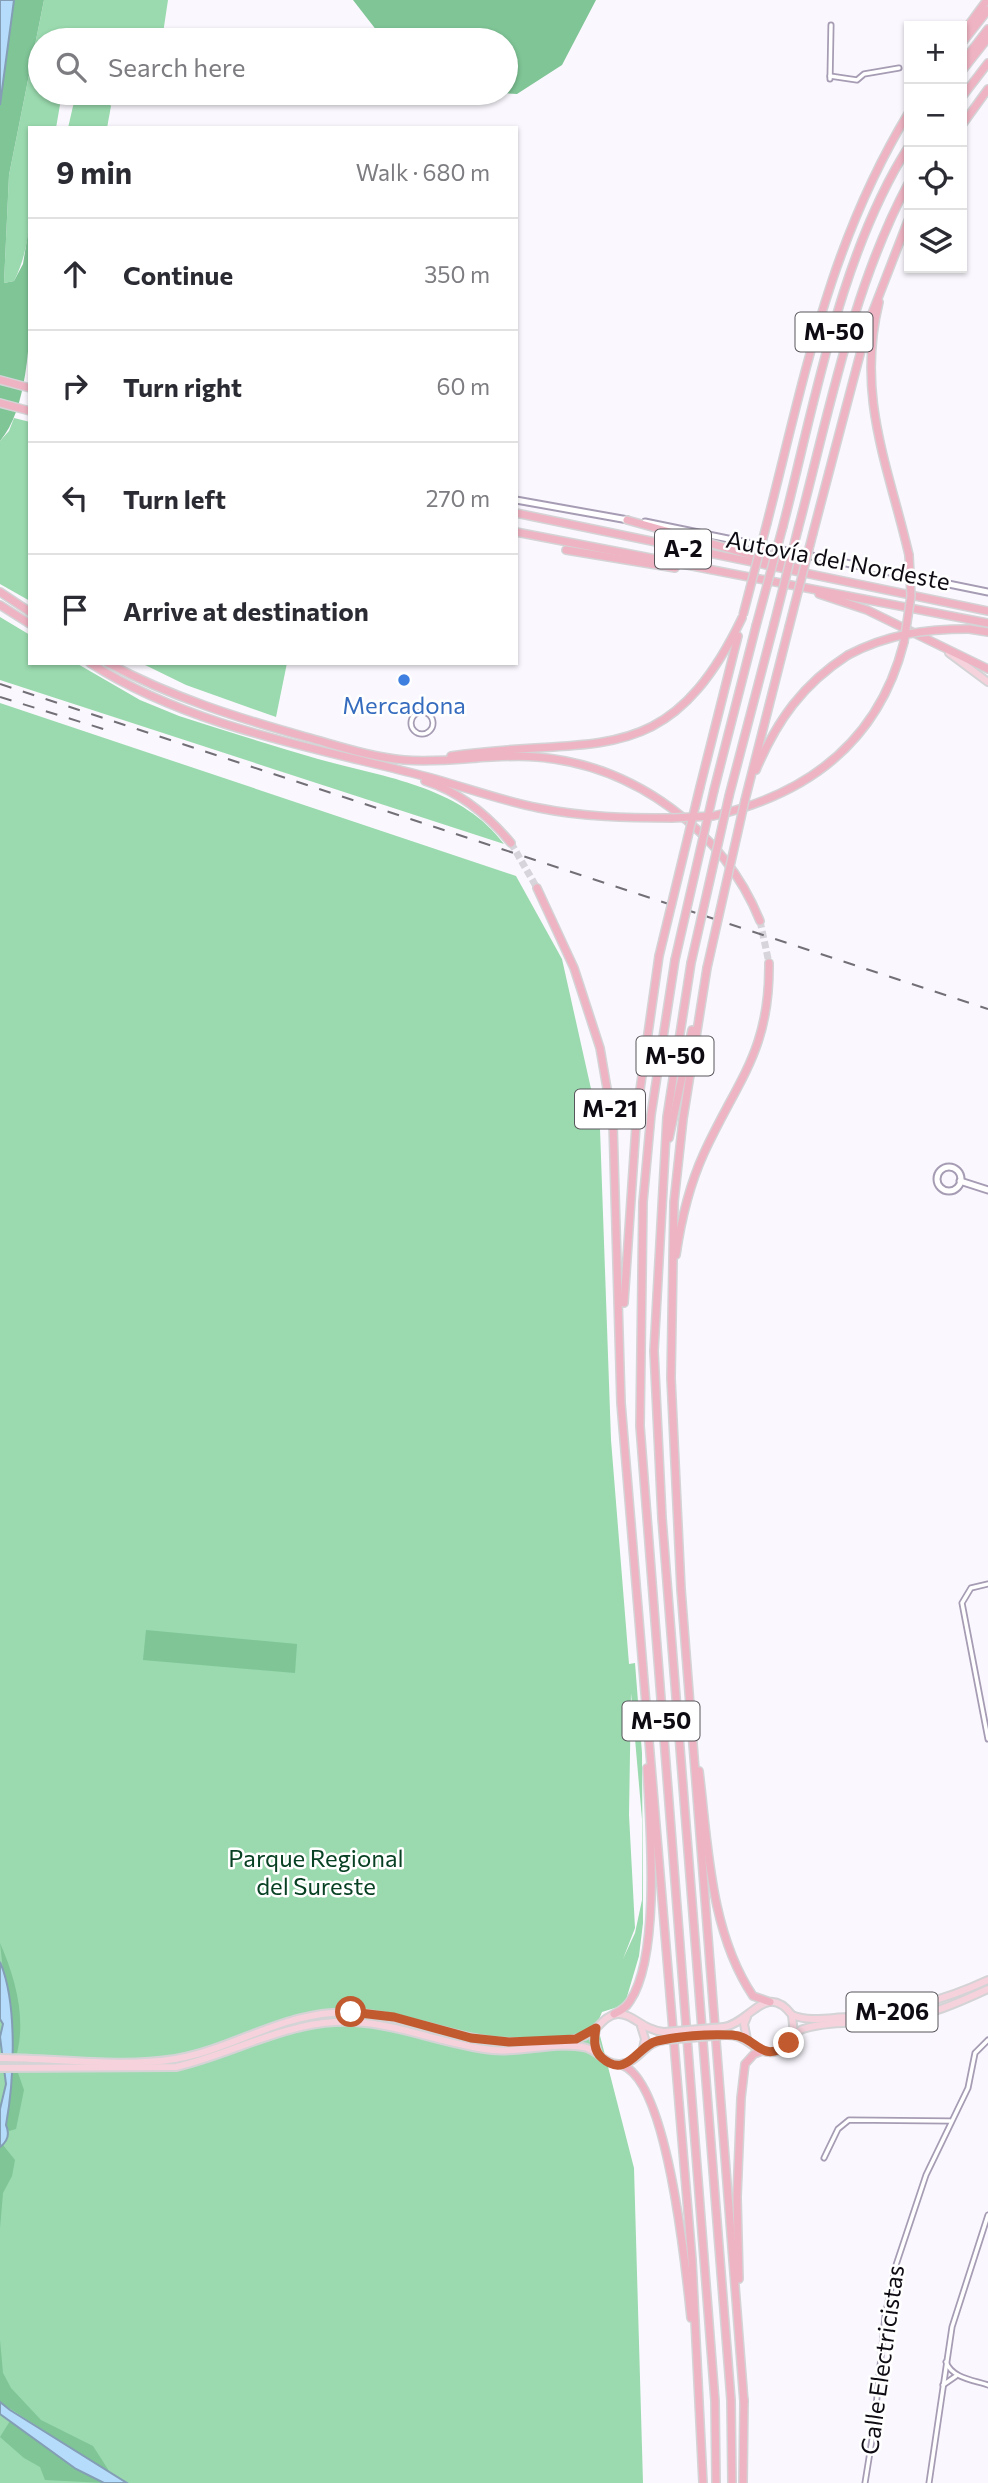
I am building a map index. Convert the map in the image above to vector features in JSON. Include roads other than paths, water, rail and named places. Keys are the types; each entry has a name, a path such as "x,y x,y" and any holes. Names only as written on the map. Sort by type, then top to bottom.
{"highway":[{"path":"967,27 986,0"},
{"path":"967,37 988,10"},
{"path":"967,56 988,29"},
{"path":"967,65 988,38"},
{"path":"967,90 988,63"},
{"path":"967,118 988,89"},
{"name":"M-50","path":"703,2483 702,2418 621,1404 621,1342 637,1111 659,957 830,279 855,214 887,148 904,121"},
{"name":"M-50","path":"716,2483 715,2401 640,1426 643,1202 652,1102 675,960 714,790 849,281 871,222 908,147"},
{"name":"M-50","path":"732,2483 731,2400 718,2216 657,1425 655,1337 665,1149 672,1077 691,963 729,796 798,529 865,286 887,227 904,192"},
{"name":"M-50","path":"743,2483 744,2402 688,1678 674,1455 674,1202 683,1119 707,968 746,797 871,313 904,229"},
{"path":"383,767 540,808 594,816 672,818 713,816 753,807 812,777 844,752 871,719 882,700 904,642 911,596 908,555 879,448 870,390 873,327 901,235"},
{"path":"0,380 28,388"},
{"path":"0,403 28,411"},
{"name":"Autovía del Nordeste","path":"518,513 988,609"},
{"path":"627,520 850,582"},
{"name":"Autovía del Nordeste","path":"518,532 988,623"},
{"path":"566,550 682,569 696,568"},
{"path":"792,585 867,610 988,669"},
{"path":"0,595 28,613"},
{"path":"0,605 28,625"},
{"path":"0,610 28,625"},
{"path":"433,760 493,750 588,747 647,730 666,719 709,677 743,616"},
{"path":"746,797 766,746 789,706 808,685 848,655 899,635 931,629 988,632"},
{"path":"94,665 132,687 195,713 433,783 482,812 511,843"},
{"path":"112,665 174,695 276,729 366,754 405,760 538,757 585,766 630,783 673,809 717,850 750,897 760,921"},
{"name":"M-21","path":"537,888 574,968 600,1048 613,1123 621,1342"},
{"path":"673,1285 683,1213 697,1168 754,1058 769,994 769,963"},
{"path":"665,1149 707,968"},
{"path":"688,1678 720,1916 729,1947 747,1987 753,1996 770,2002"},
{"path":"614,2014 626,2007 634,1995 648,1940 650,1911 645,1696"},
{"path":"744,2402 737,2233 741,2098 745,2064 754,2054 762,2051"},
{"path":"622,2064 639,2078 652,2103 663,2137 682,2241 702,2418"}],"main road":[{"path":"518,500 731,538 988,592"},
{"path":"942,648 988,682"},
{"path":"943,1168 953,1168 960,1175 961,1181 957,1188 947,1191 940,1187 937,1177 943,1168"},
{"path":"961,1181 988,1190"},
{"name":"M-206","path":"770,2002 781,2005 792,2015 816,2019 897,2012 929,2005 988,1980"},
{"name":"M-206","path":"762,2051 782,2049 802,2029 897,2020 929,2014 988,1989"},
{"path":"0,2068 176,2067 296,2028 351,2021 391,2026 491,2050 577,2046 591,2049 613,2064 622,2064 636,2058 649,2043 665,2036 740,2022 759,2004 770,2002"},
{"path":"0,2058 117,2061 174,2059 292,2020 332,2013 394,2017 471,2038 509,2042 576,2039 614,2014 632,2018 641,2026 665,2036 725,2035 747,2039 762,2051"},
{"path":"747,2039 744,2024 748,2015"},
{"path":"792,2015 794,2035"},
{"path":"641,2026 645,2039 642,2050"},
{"path":"596,2028 594,2039 600,2055"}],"street":[{"path":"831,25 830,77 857,79 864,74 900,68"},
{"path":"421,712 428,714 432,721 429,730 424,734 414,730 411,723 415,714 421,712"},
{"path":"988,1584 967,1590 962,1602 988,1740"},
{"name":"Calle Electricistas","path":"865,2483 874,2427 885,2316 896,2265 926,2175 968,2088 975,2053 988,2040"},
{"path":"824,2158 838,2129 849,2120 950,2121"},
{"path":"929,2483 945,2360 960,2295 988,2215"},
{"path":"945,2360 949,2370 958,2376 988,2385"},
{"path":"942,2385 950,2378 958,2376"}],"water":[{"path":"0,0 14,0 0,105"},
{"path":"0,1962 10,1999 13,2043 6,2125 8,2134 0,2147 0,2109 6,2084 0,2037 3,2024 0,2019"},
{"path":"0,2402 127,2483 104,2483 76,2469 0,2414"}],"tunnel":[{"path":"511,843 537,888"},
{"path":"760,921 769,963"}],"railway":[{"path":"0,684 988,1009"},
{"path":"0,697 113,732"}],"place":[{"name":"Mercadona","path":"404,680"}],"park label":[{"name":"Parque Regional del Sureste","path":"316,1873"}]}
